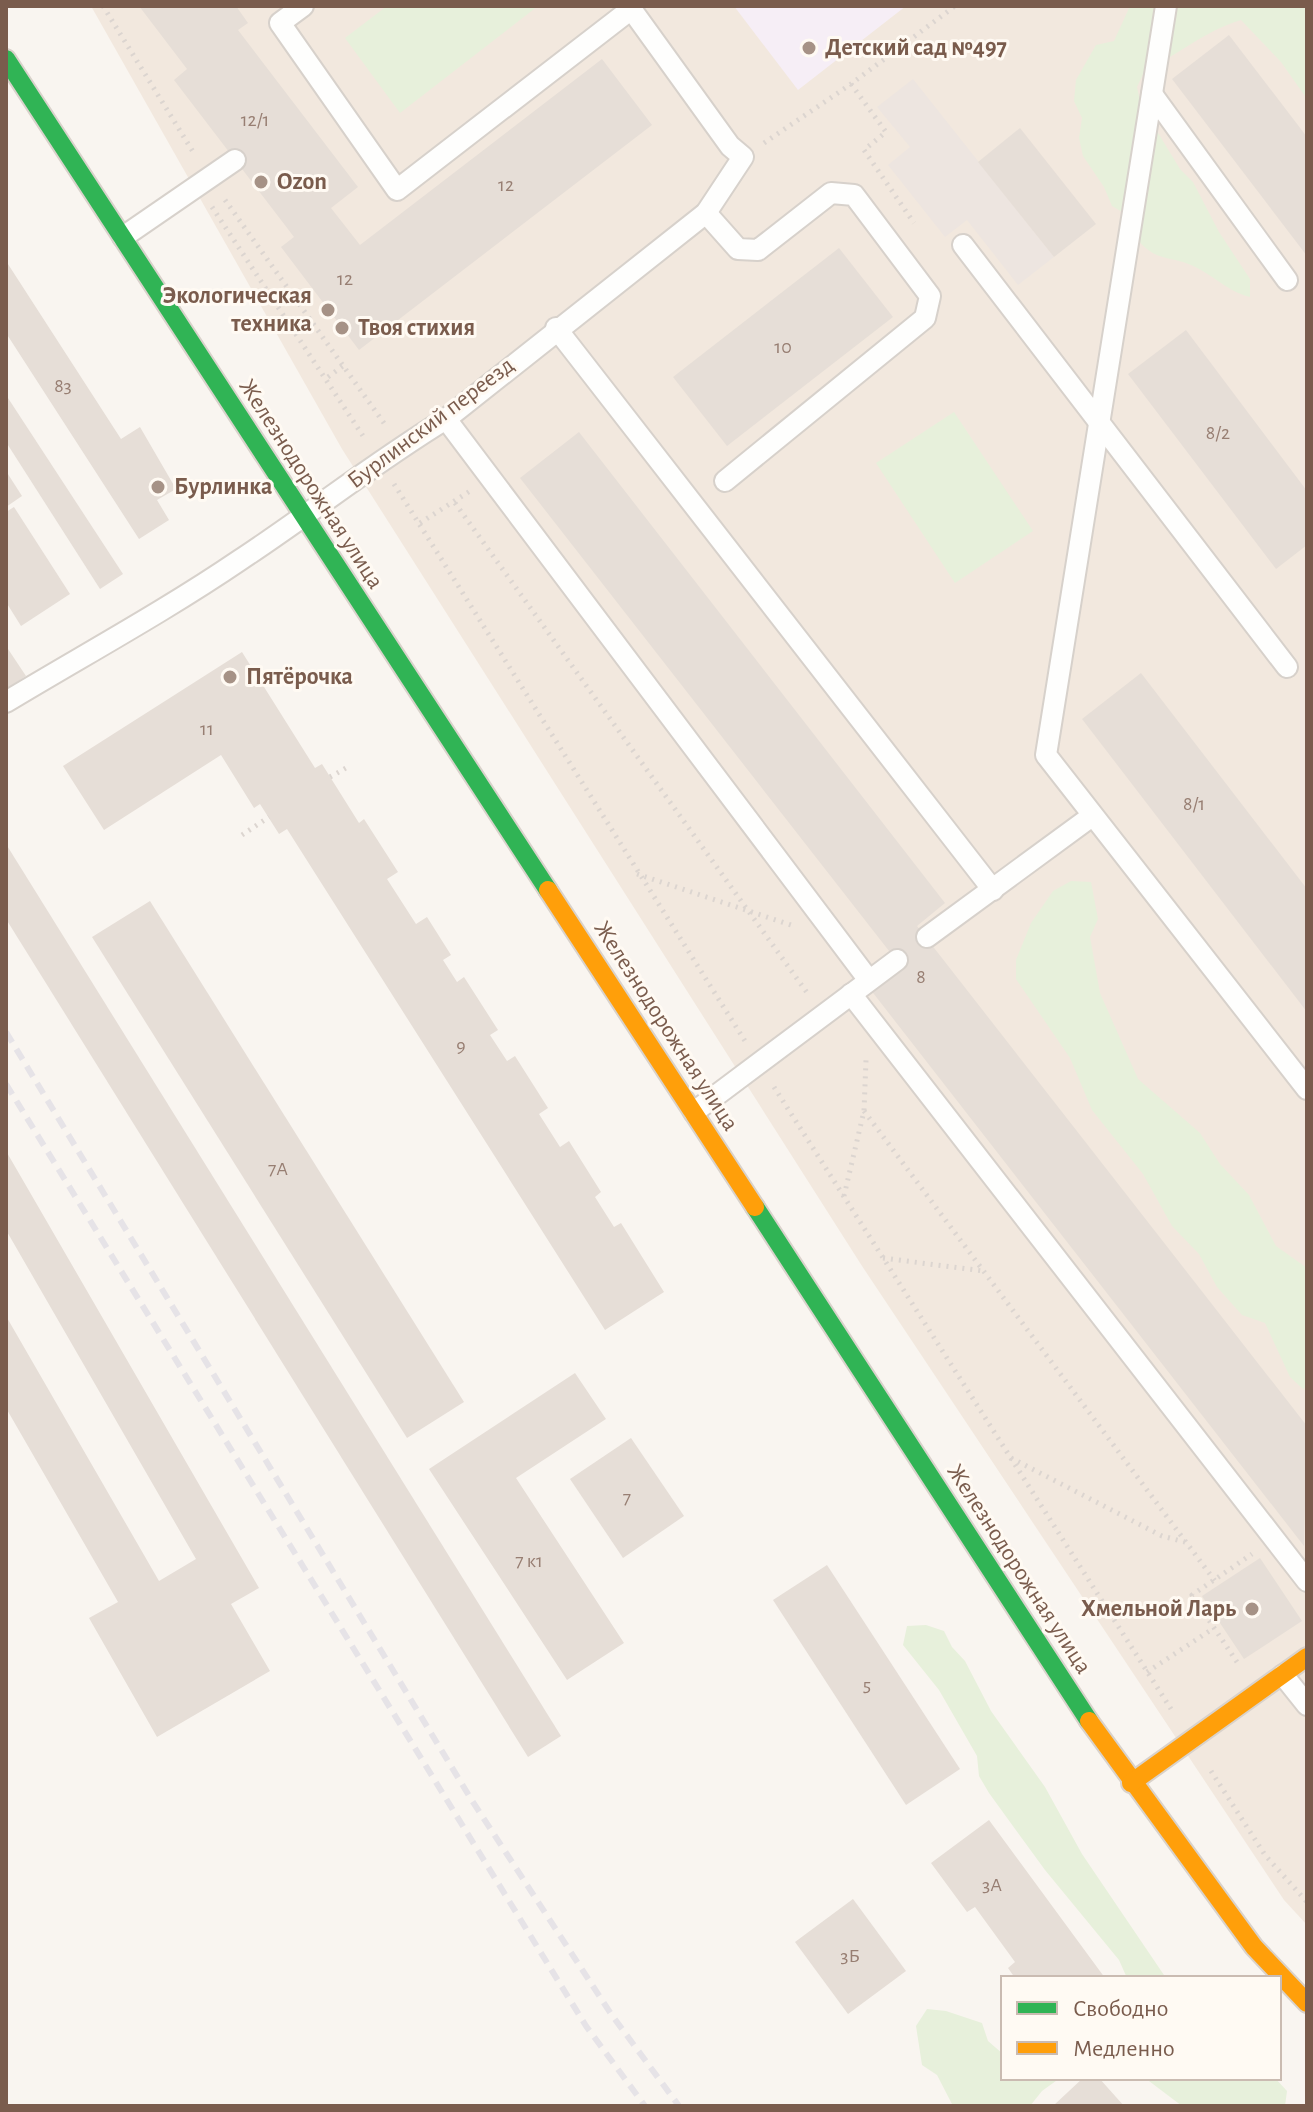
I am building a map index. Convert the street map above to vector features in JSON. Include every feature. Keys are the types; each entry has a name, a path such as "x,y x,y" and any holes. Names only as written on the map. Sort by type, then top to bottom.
{"street":[{"name":"Железнодорожная улица","path":"6,59 1131,1783 1254,1947 1307,2003"},
{"path":"1131,1783 1307,1657"}],"lane":[{"path":"303,6 280,23 397,190 630,8 730,146 743,157"},
{"path":"1166,6 1046,755 1307,1089"},
{"path":"1152,94 1287,280"},
{"name":"Бурлинский переезд","path":"6,702 237,563 399,447 446,419 556,328 706,213 743,157"},
{"path":"123,237 235,160"},
{"path":"706,213 738,249 758,250 831,193 854,195 930,296 925,318 725,481"},
{"path":"963,245 1287,667"},
{"path":"556,328 993,890"},
{"path":"446,419 868,979"},
{"path":"927,937 1092,816"},
{"path":"694,1112 897,960"},
{"path":"851,994 1307,1581"},
{"path":"1283,1675 1307,1705"}],"path":[{"path":"103,6 209,178 370,402"},
{"path":"743,157 851,84 955,6"},
{"path":"851,84 886,132 864,150 921,233"},
{"path":"327,377 343,366"},
{"path":"420,523 455,503 489,476"},
{"path":"455,503 823,1014"},
{"path":"330,777 346,768"},
{"path":"242,835 269,817"},
{"path":"637,874 840,942"},
{"path":"844,1197 864,1111 867,1067 864,1053"},
{"path":"864,1111 1215,1581"},
{"path":"883,1258 984,1271"},
{"path":"1011,1458 1162,1536 1186,1543"},
{"path":"1257,1693 1192,1595 1273,1538"},
{"path":"1147,1672 1214,1628"}],"shaded area":[{"path":"91,6 1307,6 1307,1925 1284,1900 862,1266 342,449"},
{"name":"Детский сад №497","path":"734,6 906,6 798,90"},
{"path":"913,79 1054,257 1018,285 967,220 945,237 888,165 910,147 877,107"}],"green space":[{"path":"387,6 538,6 400,113 345,38"},
{"path":"1130,6 1307,6 1307,99 1281,62 1241,20 1215,30 1145,70 1137,87 1141,105 1180,169 1193,182 1219,232 1250,279 1250,297 1201,270 1160,256 1143,246 1129,216 1112,206 1104,187 1083,156 1079,138 1082,118 1074,101 1076,80 1096,45 1114,41"},
{"path":"954,412 1033,531 955,583 876,463"},
{"path":"1071,881 1091,882 1098,919 1090,937 1100,993 1138,1079 1200,1133 1220,1164 1249,1195 1276,1246 1307,1268 1307,1386 1303,1389 1290,1377 1265,1323 1242,1315 1217,1287 1199,1254 1172,1226 1143,1174 1092,1110 1070,1058 1016,979 1016,960 1031,923 1053,891"},
{"path":"926,1625 944,1631 952,1647 965,1661 991,1711 1045,1787 1082,1854 1165,1976 1126,1976 1119,1960 1045,1870 989,1793 979,1776 977,1756 939,1690 903,1645 907,1626"},
{"path":"927,2009 946,2011 982,2023 988,2041 1001,2052 1001,2080 1057,2080 1042,2091 1030,2106 953,2106 937,2075 922,2065 916,2026"},
{"path":"1148,2080 1277,2080 1287,2091 1285,2106 1182,2106"}],"building":[{"path":"139,6 236,6 248,23 238,30 358,187 331,208 360,245 602,59 652,125 359,350 281,247 294,237 174,80 187,69"},
{"path":"1229,35 1307,137 1307,256 1172,79"},
{"path":"1020,128 1096,224 1054,257 978,162"},
{"path":"839,248 893,317 727,446 673,377"},
{"path":"6,261 121,439 140,427 176,489 157,500 169,520 139,539 6,333"},
{"path":"1186,330 1307,491 1307,545 1276,569 1128,374"},
{"path":"6,395 123,574 100,589 6,442"},
{"path":"579,432 945,903 917,926 1307,1426 1304,1546 870,989 900,965 520,478"},
{"path":"6,471 22,496 6,507"},
{"path":"14,507 70,594 21,626 6,602 6,512"},
{"path":"6,646 26,676 6,689"},
{"path":"242,652 315,768 322,764 359,823 364,819 398,872 387,879 416,924 427,917 451,955 443,960 457,982 464,977 498,1030 490,1035 507,1061 515,1056 548,1108 539,1114 560,1147 569,1141 601,1192 595,1197 614,1227 621,1223 664,1292 605,1330 287,829 279,834 260,804 254,808 221,755 104,830 63,766"},
{"path":"1141,673 1307,889 1307,1012 1082,719"},
{"path":"6,844 561,1736 528,1757 6,919"},
{"path":"150,901 464,1402 407,1438 92,937"},
{"path":"6,1151 259,1588 231,1604 270,1671 157,1737 89,1618 118,1602 6,1408 6,1316 159,1581 196,1559 6,1230"},
{"path":"575,1373 606,1419 516,1478 624,1643 567,1680 429,1469"},
{"path":"631,1438 684,1516 623,1558 570,1479"},
{"name":"Хмельной Ларь","path":"1260,1558 1302,1621 1244,1659 1202,1596"},
{"path":"827,1565 960,1769 906,1805 773,1600"},
{"path":"989,1820 1104,1976 1014,1976 1008,1968 1015,1962 975,1907 967,1912 931,1863"},
{"path":"853,1899 906,1971 848,2014 795,1942"},
{"path":"1081,2080 1101,2080 1124,2106 1053,2106"}],"railway":[{"path":"6,1032 471,1799 611,2014 679,2106"},
{"path":"6,1084 586,2026 645,2106"}],"traffic: fast":[{"path":"6,59 548,890"},
{"path":"755,1207 1089,1721"}],"traffic: slow":[{"path":"548,890 755,1207"},
{"path":"1131,1783 1307,1657"},
{"path":"1089,1721 1254,1947 1307,2003"}],"place":[{"name":"Детский сад №497","path":"809,48"},
{"name":"Ozon","path":"261,182"},
{"name":"Экологическая техника","path":"328,310"},
{"name":"Твоя стихия","path":"342,328"},
{"name":"Бурлинка","path":"158,487"},
{"name":"Пятёрочка","path":"230,677"},
{"name":"Хмельной Ларь","path":"1252,1609"}]}
